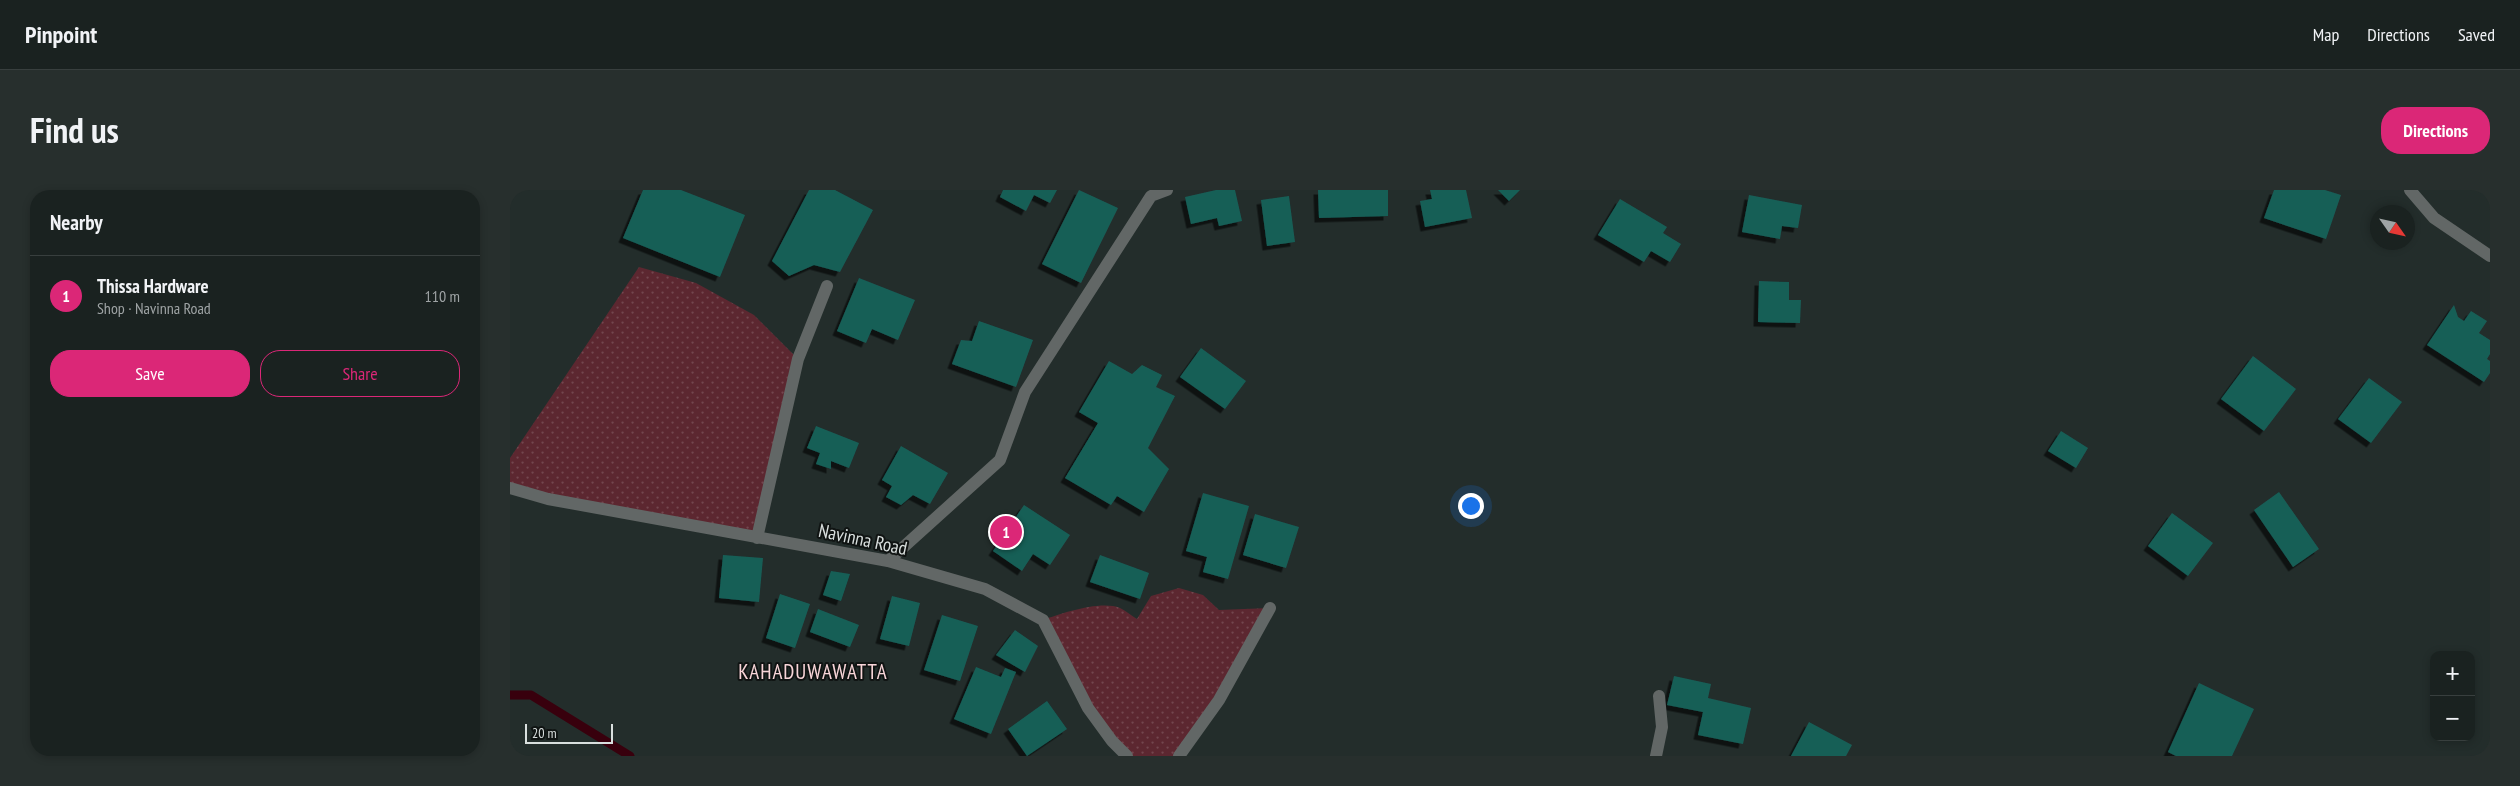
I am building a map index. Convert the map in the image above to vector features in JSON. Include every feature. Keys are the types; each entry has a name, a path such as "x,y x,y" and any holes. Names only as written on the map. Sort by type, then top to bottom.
{"street":[{"path":"888,562 1000,460 1025,392 1150,196 1167,190"},
{"path":"2410,190 2434,218 2490,256"},
{"path":"757,538 798,359 827,286"},
{"name":"Navinna Road","path":"510,488 548,499 888,562 985,589 1043,620 1088,708 1112,741 1127,756"},
{"path":"1179,756 1219,700 1270,608"},
{"path":"1656,756 1662,727 1659,696"}],"shaded area":[{"path":"639,267 696,283 754,315 798,359 758,537 510,488 510,458"},
{"path":"1179,588 1203,595 1219,610 1270,608 1179,756 1127,756 1112,741 1043,620 1092,606 1120,608 1137,619 1151,596"}],"building":[{"path":"643,190 681,190 745,215 720,277 623,238"},
{"path":"809,190 835,190 873,210 840,272 814,265 789,276 772,261"},
{"path":"1003,190 1057,190 1050,203 1034,195 1026,211 1000,197"},
{"path":"1079,190 1118,208 1081,283 1042,264"},
{"path":"1216,190 1235,190 1242,221 1219,226 1217,218 1191,224 1185,197"},
{"path":"1318,190 1388,190 1388,216 1319,218"},
{"path":"1430,190 1466,190 1472,218 1425,227 1420,201 1432,199"},
{"path":"1498,190 1520,190 1509,201"},
{"path":"2274,190 2325,190 2341,195 2326,239 2264,218"},
{"path":"1749,195 1802,205 1798,228 1782,226 1780,239 1742,232"},
{"path":"1289,196 1295,242 1267,246 1261,200"},
{"path":"1620,199 1667,227 1663,233 1681,244 1670,262 1651,251 1644,262 1598,235"},
{"path":"859,278 915,300 898,340 872,329 866,343 837,331"},
{"path":"1759,281 1789,282 1789,300 1801,300 1800,323 1758,322"},
{"path":"2454,305 2458,317 2464,321 2471,311 2487,321 2479,333 2490,340 2490,354 2487,359 2490,361 2490,373 2484,382 2427,345"},
{"path":"979,321 1033,340 1016,387 952,364 961,340 972,341"},
{"path":"1201,348 1246,381 1225,409 1180,377"},
{"path":"2253,356 2296,389 2264,431 2221,399"},
{"path":"1109,361 1132,374 1142,365 1162,375 1156,387 1175,396 1148,448 1169,469 1144,512 1117,496 1111,505 1065,478 1098,423 1079,412"},
{"path":"2369,378 2402,402 2371,443 2338,419"},
{"path":"816,426 859,443 849,468 831,461 831,469 816,464 820,453 807,448"},
{"path":"2061,431 2088,448 2076,468 2048,451"},
{"path":"901,446 948,473 930,504 913,495 901,505 886,497 892,486 882,480"},
{"path":"2279,492 2319,549 2293,567 2254,510"},
{"path":"1203,493 1249,506 1228,579 1203,572 1207,557 1186,551"},
{"path":"1024,505 1070,535 1050,565 1033,554 1022,571 993,551"},
{"path":"2172,513 2213,543 2188,576 2148,546"},
{"path":"1255,514 1299,527 1286,568 1243,555"},
{"path":"723,555 763,558 759,602 719,598"},
{"path":"1100,555 1149,573 1140,599 1090,582"},
{"path":"831,571 850,574 841,601 823,595"},
{"path":"780,594 810,604 795,648 766,638"},
{"path":"892,596 920,603 909,646 880,639"},
{"path":"818,609 859,625 850,647 810,632"},
{"path":"942,615 978,626 960,681 924,670"},
{"path":"1015,630 1038,646 1025,672 996,655"},
{"path":"976,667 1001,677 1005,668 1016,672 991,734 954,719"},
{"path":"1674,676 1711,684 1708,698 1751,708 1743,744 1698,735 1703,712 1667,705"},
{"path":"2199,683 2254,709 2232,756 2176,756 2168,752"},
{"path":"1047,701 1067,729 1027,756 1008,729"},
{"path":"1809,722 1852,745 1846,756 1791,756"}],"waterway":[{"path":"510,695 531,695 630,756"}],"place":[{"name":"Thissa Hardware","path":"1006,532"}],"district":[{"name":"KAHADUWAWATTA","path":"813,672"}]}
